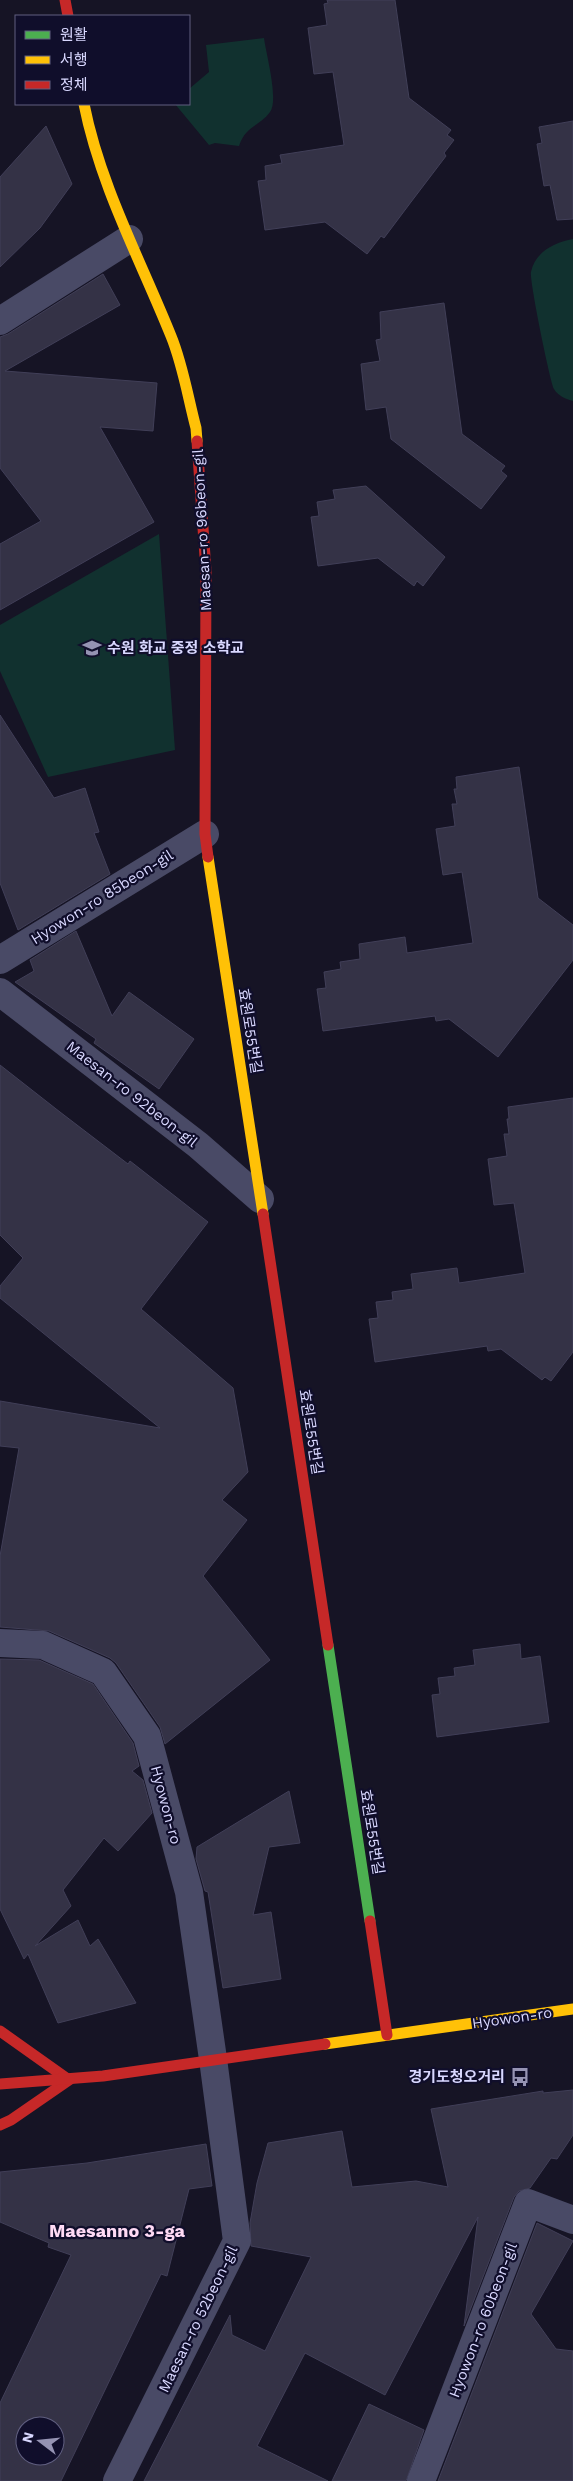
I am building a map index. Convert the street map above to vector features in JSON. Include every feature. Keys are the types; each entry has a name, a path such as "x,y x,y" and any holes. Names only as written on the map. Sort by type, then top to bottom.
{"street":[{"path":"65,0 68,15"},
{"name":"Maesan-ro 96beon-gil","path":"84,105 91,140 128,239 172,338 196,428 206,571 205,834"},
{"path":"0,322 128,239"},
{"name":"Hyowon-ro 85beon-gil","path":"0,960 205,834"},
{"name":"효원로55번길","path":"205,834 387,2035"},
{"name":"Maesan-ro 92beon-gil","path":"0,992 198,1145 260,1199"},
{"name":"Hyowon-ro","path":"0,1643 43,1645 103,1672 147,1736 190,1892 213,2059"},
{"name":"Hyowon-ro","path":"0,2084 69,2080 573,2009"},
{"path":"0,2031 69,2080 11,2120 0,2125"},
{"name":"Maesan-ro 52beon-gil","path":"117,2481 237,2241 213,2059"},
{"name":"Hyowon-ro 60beon-gil","path":"421,2481 528,2203 573,2220"}],"green space":[{"path":"264,38 273,88 272,106 266,117 245,134 239,146 215,143 209,145 176,105 190,105 190,88 209,72 206,45"},
{"path":"573,239 573,401 560,395 554,389 540,330 531,272 537,259 547,249 553,245"},
{"path":"159,534 175,750 48,777 0,671 0,625"}],"building":[{"path":"327,0 395,0 409,98 451,130 447,135 454,140 444,153 446,156 384,238 381,236 367,254 325,222 265,230 258,181 266,180 265,166 282,163 280,155 344,145 333,72 314,74 308,28 327,25 324,4 328,3"},
{"path":"573,121 573,219 557,220 550,185 544,186 537,144 542,143 539,127"},
{"path":"46,126 72,184 40,228 0,267 0,177"},
{"path":"103,274 120,305 5,371 157,383 153,431 100,427 154,522 0,610 0,544 41,521 0,468 0,337 8,334"},
{"path":"444,303 462,434 505,466 501,471 507,476 481,509 391,439 386,407 366,410 361,364 380,361 376,340 381,339 380,312"},
{"path":"366,486 445,557 423,586 417,581 414,586 378,558 318,566 311,517 319,516 317,502 335,499 333,490"},
{"path":"0,715 54,798 85,788 99,832 94,833 110,874 18,930 0,883"},
{"path":"519,767 538,898 573,925 573,960 498,1057 449,1019 436,1021 435,1016 323,1031 317,989 326,988 324,972 341,969 340,962 360,959 359,944 405,937 407,953 473,943 462,872 443,875 436,829 455,826 452,804 457,804 454,789 457,789 456,777"},
{"path":"76,931 112,1016 129,992 194,1039 159,1089 94,1043 96,1039 15,982 34,971 30,960"},
{"path":"0,1065 128,1164 130,1161 208,1222 141,1309 233,1388 248,1472 222,1500 247,1520 203,1576 270,1660 165,1744 160,1727 116,1663 110,1658 49,1631 0,1627 0,1556 19,1448 0,1446 0,1401 160,1428 0,1298 0,1286 23,1258 0,1235"},
{"path":"573,1098 573,1352 551,1381 545,1377 542,1380 501,1349 488,1351 487,1346 375,1362 369,1319 378,1318 376,1302 393,1300 392,1292 413,1289 411,1274 457,1268 459,1283 525,1273 514,1203 494,1205 488,1159 507,1156 504,1134 509,1134 508,1107"},
{"path":"520,1644 521,1659 540,1656 549,1722 437,1737 432,1695 440,1694 438,1678 455,1676 454,1668 475,1665 473,1650"},
{"path":"0,1659 39,1660 93,1684 133,1743 139,1766 132,1771 143,1780 152,1813 118,1851 104,1838 63,1890 71,1906 35,1946 78,1920 90,1946 98,1939 136,2003 58,2023 28,1954 24,1959 0,1909"},
{"path":"289,1791 300,1843 269,1847 253,1915 271,1912 281,1979 223,1988 208,1892 205,1891 196,1859 197,1847"},
{"path":"573,2090 573,2135 557,2159 551,2158 530,2188 519,2191 514,2197 464,2326 478,2217 385,2395 305,2353 257,2446 328,2481 144,2481 230,2315 232,2335 265,2351 311,2257 251,2246 250,2223 257,2183 268,2143 342,2131 352,2187 416,2181 448,2187 431,2109 543,2091 543,2093"},
{"path":"206,2144 212,2186 189,2189 167,2276 161,2274 61,2481 0,2481 0,2403 71,2255 48,2247 49,2243 0,2222 0,2172 87,2163"},
{"path":"537,2223 573,2241 531,2314 556,2349 573,2351 573,2481 438,2481"},
{"path":"369,2404 424,2430 406,2481 332,2481"}],"traffic: fast":[{"path":"328,1645 370,1921"}],"traffic: slow":[{"path":"84,105 91,134 110,193 175,347 196,428 197,441"},
{"path":"208,857 263,1214"},
{"path":"325,2044 573,2009"}],"traffic: jam":[{"path":"65,0 68,15"},
{"path":"197,441 206,571 205,834 208,857"},
{"path":"263,1214 328,1645"},
{"path":"370,1921 387,2035"},
{"path":"0,2031 69,2080 11,2120 0,2125"},
{"path":"0,2084 103,2076 325,2044"}],"place":[{"name":"수원 화교 중정 소학교","path":"92,648"},
{"name":"경기도청오거리","path":"520,2077"}],"district":[{"name":"Maesanno 3-ga","path":"117,2230"}]}
